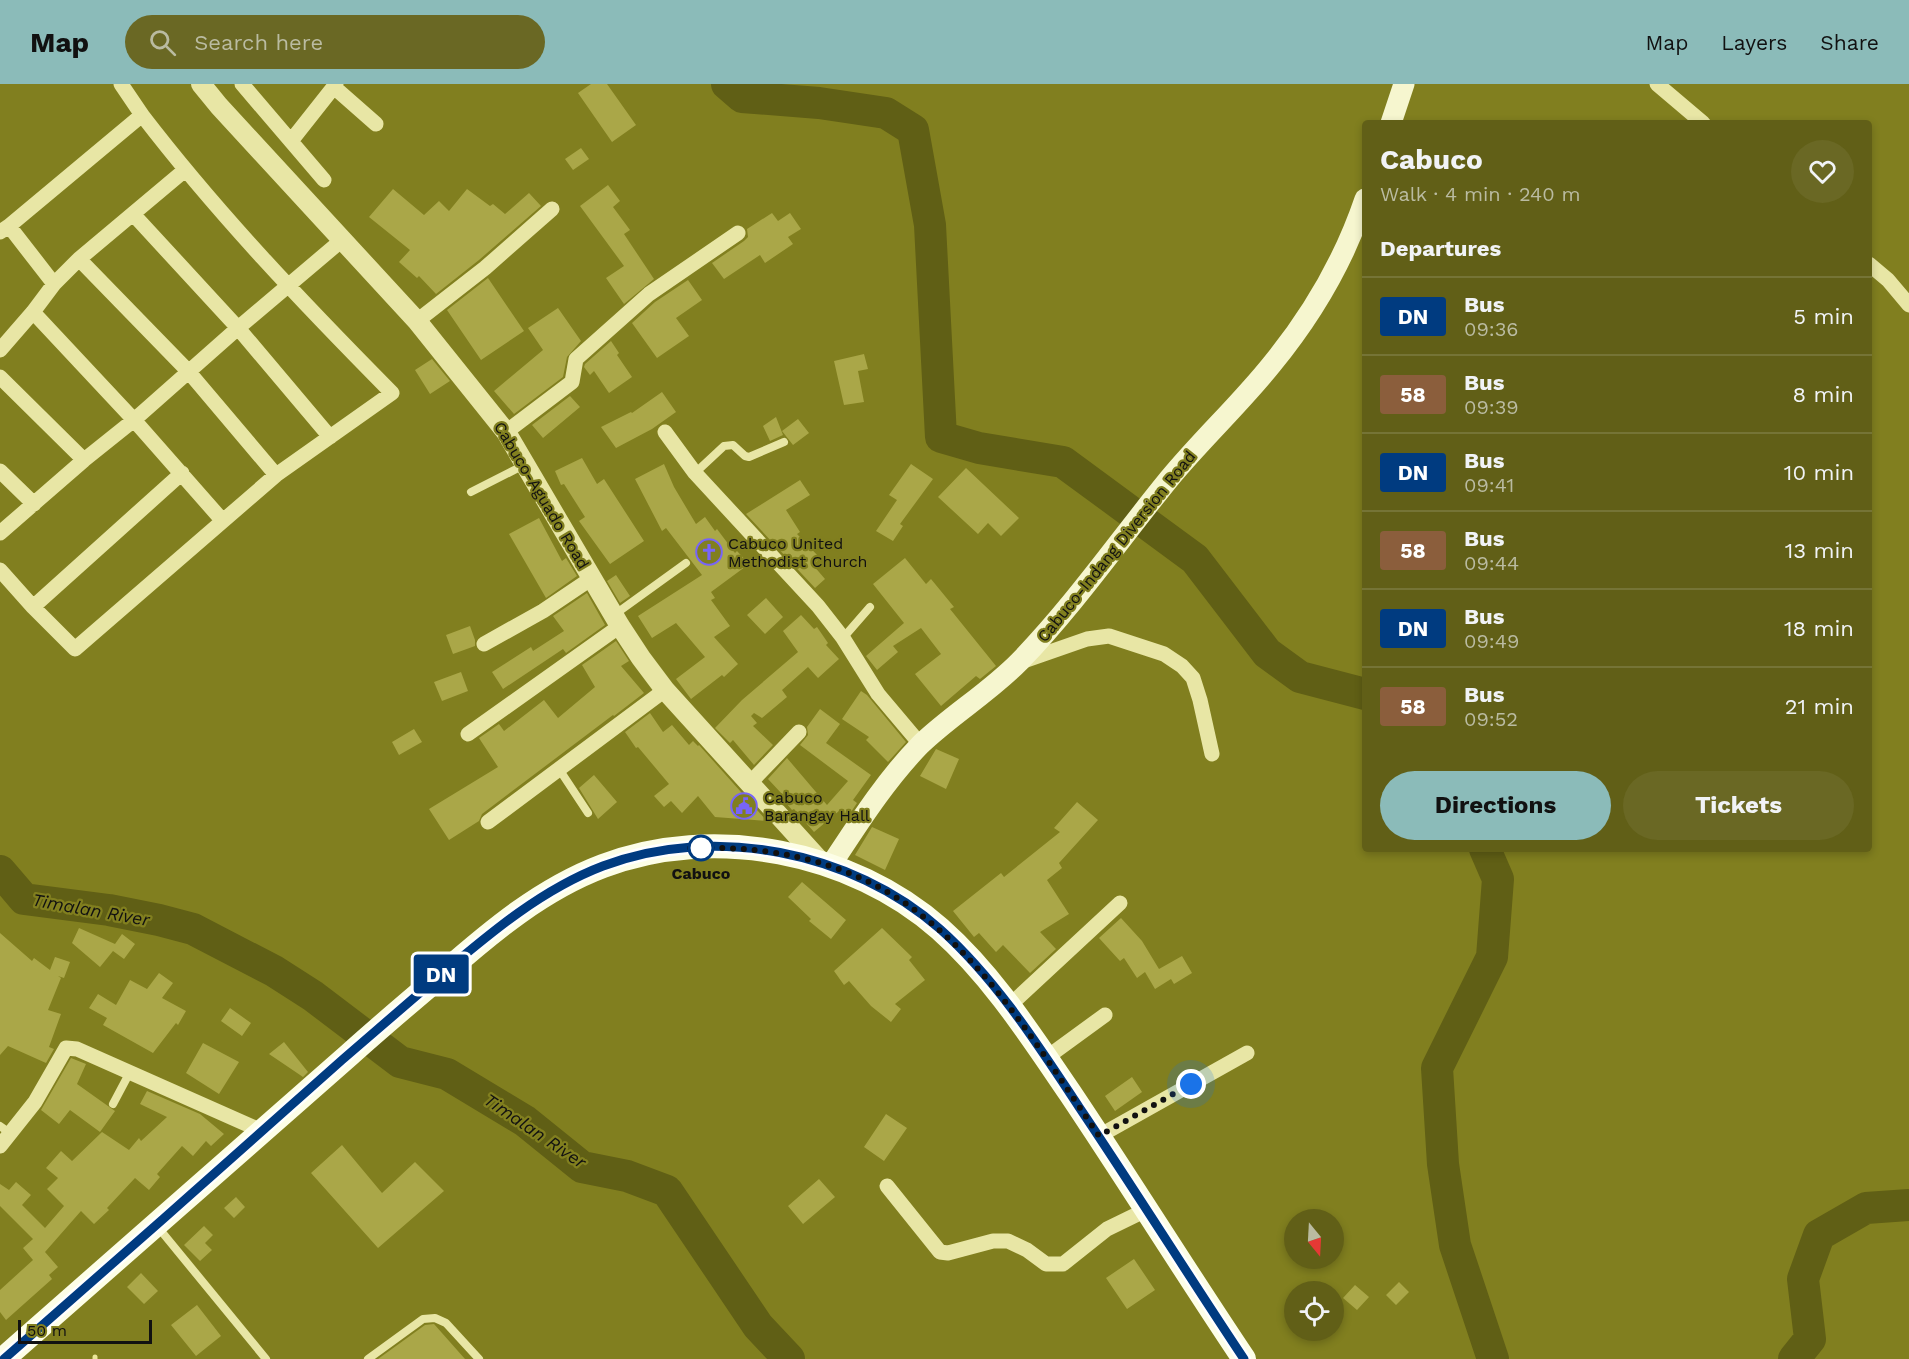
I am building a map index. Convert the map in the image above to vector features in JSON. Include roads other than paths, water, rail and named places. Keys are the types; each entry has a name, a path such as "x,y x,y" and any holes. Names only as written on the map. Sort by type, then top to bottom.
{"main road":[{"path":"1392,120 1404,84"},
{"name":"Cabuco-Indang Diversion Road","path":"826,864 885,785 921,745 1018,663 1064,611 1171,476 1272,364 1313,310 1335,273 1362,206"},
{"path":"3,1359 381,1026 513,916 556,887 598,867 640,855 672,850 714,848 780,853 826,864 887,891 927,918 958,946 1009,1006 1046,1058 1244,1359"}],"street":[{"path":"0,570 75,649 276,475 392,393 287,286 185,171 121,84"},
{"name":"Cabuco-Aguado Road","path":"201,84 417,321 506,432 617,620 665,690 749,784 826,864"},
{"path":"1657,84 1699,120"},
{"path":"291,141 335,85 376,124"},
{"path":"248,87 324,180"},
{"path":"54,284 5,229 142,115"},
{"path":"0,350 54,284 79,259 185,171"},
{"path":"417,321 485,268 552,209"},
{"path":"134,214 238,328 330,437"},
{"path":"506,432 572,382 576,359 650,294 738,233"},
{"path":"0,533 342,240"},
{"path":"79,259 188,371 276,475"},
{"path":"1872,267 1888,280 1909,305"},
{"path":"33,312 134,420 222,520"},
{"path":"0,377 84,460"},
{"path":"665,432 695,473 818,606 843,638 878,694 921,745"},
{"path":"0,471 34,504"},
{"path":"33,607 182,473"},
{"path":"484,644 543,611 592,578"},
{"path":"468,734 617,620"},
{"path":"1018,663 1087,639 1109,636 1164,654 1182,666 1193,678 1212,754"},
{"path":"488,822 665,690"},
{"path":"749,784 799,732"},
{"path":"1009,1006 1120,903"},
{"path":"1046,1058 1105,1015"},
{"path":"0,1146 5,1130 35,1102 66,1048 77,1049 262,1131"},
{"path":"1099,1136 1247,1053"},
{"path":"887,1186 940,1252 948,1253 993,1241 1008,1241 1027,1250 1046,1264 1063,1263 1107,1229 1146,1210"}],"lane":[{"path":"695,473 724,446 733,445 749,457 784,442"},
{"path":"471,492 525,464"},
{"path":"617,620 686,563"},
{"path":"843,638 870,607"},
{"path":"559,769 588,813"},
{"path":"113,1104 130,1072"},
{"path":"156,1225 266,1359"},
{"path":"368,1359 423,1319 435,1318 446,1323 479,1359"}],"waterway":[{"path":"727,84 742,97 819,103 886,113 913,130 930,225 941,437 979,448 1063,462 1195,559 1267,653 1300,677 1362,693"},
{"path":"1486,852 1498,879 1492,957 1437,1068 1443,1164 1455,1245 1493,1359"},
{"name":"Timalan River","path":"0,871 24,899 109,910 193,929 274,971 313,996 400,1062 447,1074 525,1121 582,1167 627,1176 667,1191 758,1326 789,1359"},
{"path":"1794,1359 1810,1339 1803,1279 1819,1235 1866,1208 1909,1205"}],"place":[{"name":"Cabuco United Methodist Church","path":"709,552"},
{"name":"Cabuco Barangay Hall","path":"744,806"},
{"name":"Cabuco","path":"701,848"}]}
